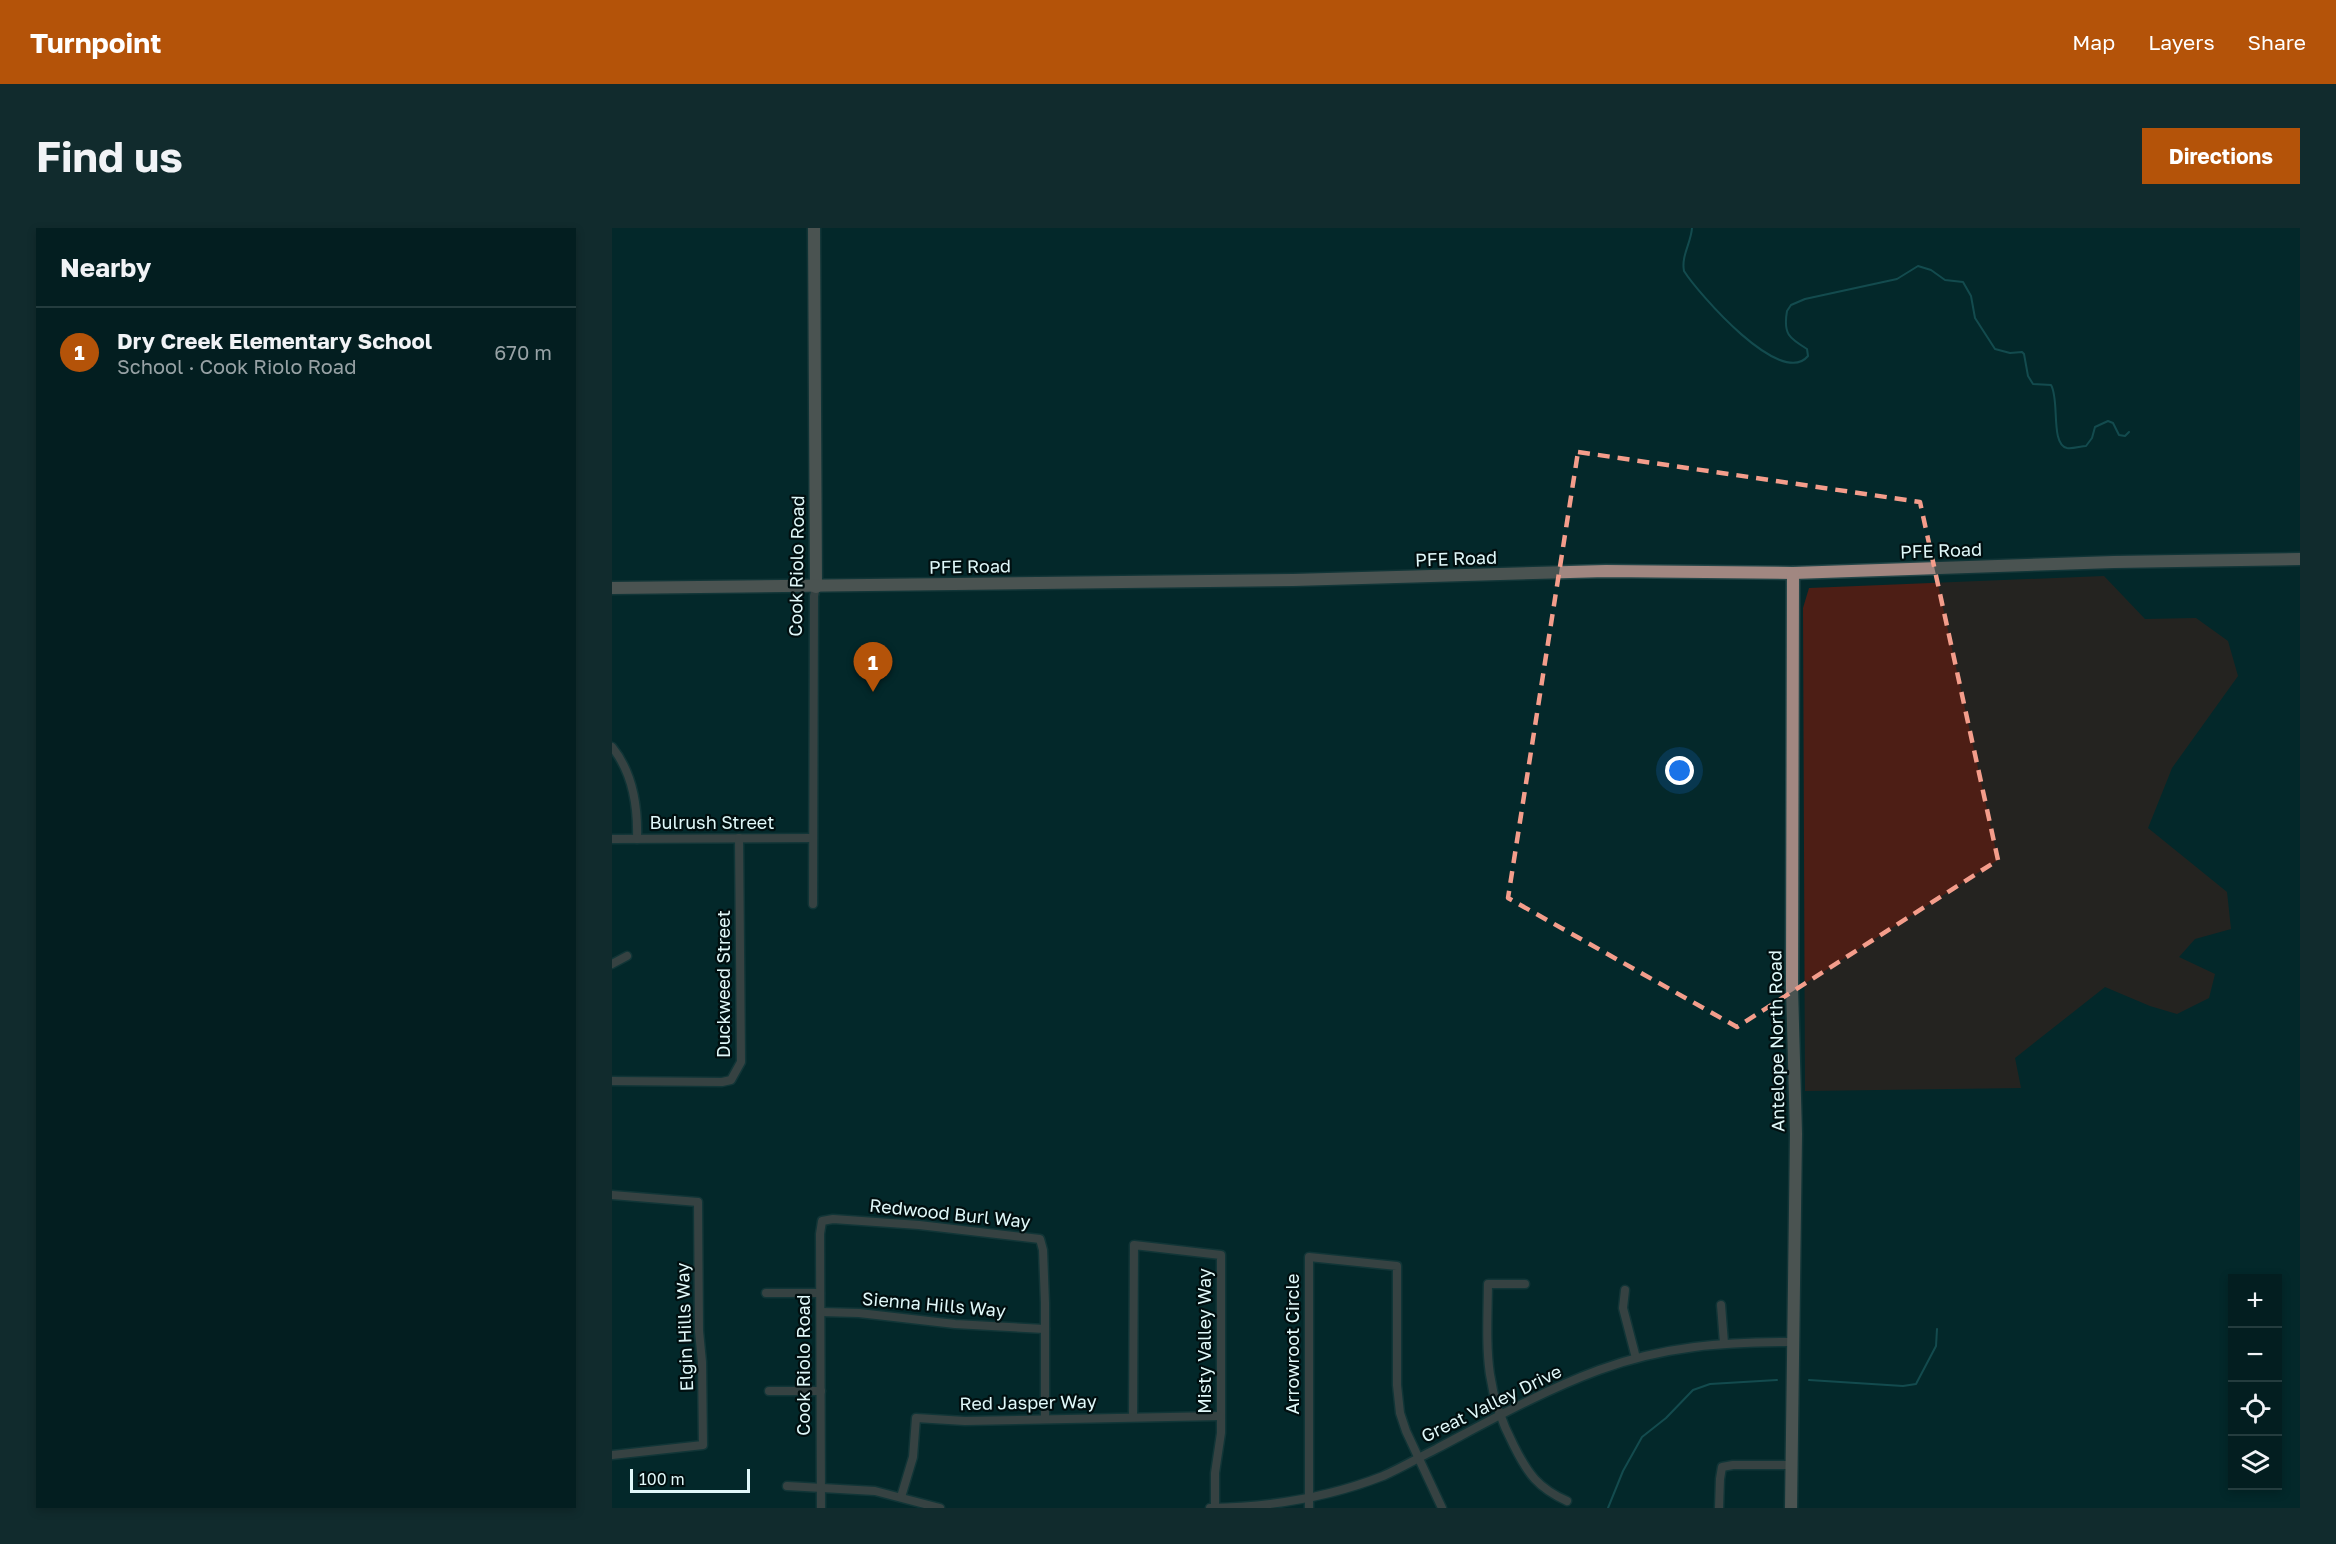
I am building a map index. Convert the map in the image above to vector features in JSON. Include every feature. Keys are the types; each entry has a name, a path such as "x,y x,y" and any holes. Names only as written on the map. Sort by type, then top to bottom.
{"main road":[{"name":"Cook Riolo Road","path":"814,228 816,587"},
{"name":"PFE Road","path":"612,588 1293,580 1606,571 1793,573 2114,562 2300,559"},
{"name":"Antelope North Road","path":"1791,1508 1796,1145 1792,988 1793,573"}],"street":[{"name":"Cook Riolo Road","path":"813,904 814,596 816,587"},
{"path":"612,747 631,781 638,816 637,839"},
{"name":"Duckweed Street","path":"612,1081 722,1082 731,1080 738,1070 741,1062 739,838"},
{"name":"Bulrush Street","path":"612,839 812,838"},
{"path":"612,964 627,956"},
{"name":"Elgin Hills Way","path":"612,1195 698,1202 703,1445 612,1455"},
{"name":"Redwood Burl Way","path":"822,1221 833,1219 908,1224 1040,1239 1043,1250 1045,1418"},
{"name":"Cook Riolo Road","path":"821,1508 822,1221"},
{"name":"Misty Valley Way","path":"1133,1417 1134,1245 1221,1255 1221,1433 1215,1473 1215,1508"},
{"name":"Arrowroot Circle","path":"1309,1498 1309,1257 1397,1266 1398,1399 1406,1431 1418,1458"},
{"path":"1525,1284 1488,1284 1488,1367 1499,1416 1532,1478 1551,1494 1567,1501"},
{"path":"1625,1290 1623,1308 1636,1358"},
{"path":"766,1293 820,1293"},
{"path":"1721,1305 1724,1343"},
{"name":"Sienna Hills Way","path":"821,1312 859,1313 955,1324 1045,1329"},
{"name":"Great Valley Drive","path":"1210,1508 1276,1504 1309,1498 1366,1482 1564,1384 1636,1358 1724,1343 1792,1342"},
{"path":"769,1391 820,1391"},
{"name":"Red Jasper Way","path":"901,1497 913,1457 916,1419 965,1421 1220,1416"},
{"path":"1418,1458 1442,1508"},
{"path":"1719,1508 1722,1467 1733,1464 1791,1464"},
{"path":"787,1486 875,1491 940,1508"},
{"path":"1309,1498 1309,1508"}],"highlighted area":[{"path":"1578,452 1920,502 1998,860 1737,1027 1508,898"}],"shaded area":[{"path":"2104,576 2145,619 2196,618 2228,641 2238,676 2172,768 2148,828 2227,892 2231,929 2195,939 2179,957 2215,974 2209,998 2177,1014 2150,1006 2105,987 2015,1058 2021,1088 1805,1091 1803,608 1809,588"}],"waterway":[{"path":"1692,228 1683,265 1684,271 1705,298 1741,334 1779,360 1795,363 1808,356 1807,349 1796,342 1787,330 1787,311 1791,305 1805,299 1897,279 1918,266 1931,270 1945,280 1963,282 1971,296 1975,318 1995,349 2010,353 2022,352 2028,376 2033,384 2051,385 2054,392 2057,430 2062,445 2067,448 2086,446 2092,438 2095,427 2108,421 2113,423 2119,435 2125,436 2129,432"},
{"path":"1809,1380 1903,1386 1916,1384 1936,1346 1937,1329"},
{"path":"1608,1508 1623,1471 1642,1437 1666,1418 1693,1390 1710,1384 1777,1380"}],"place":[{"name":"Dry Creek Elementary School","path":"873,692"}]}
